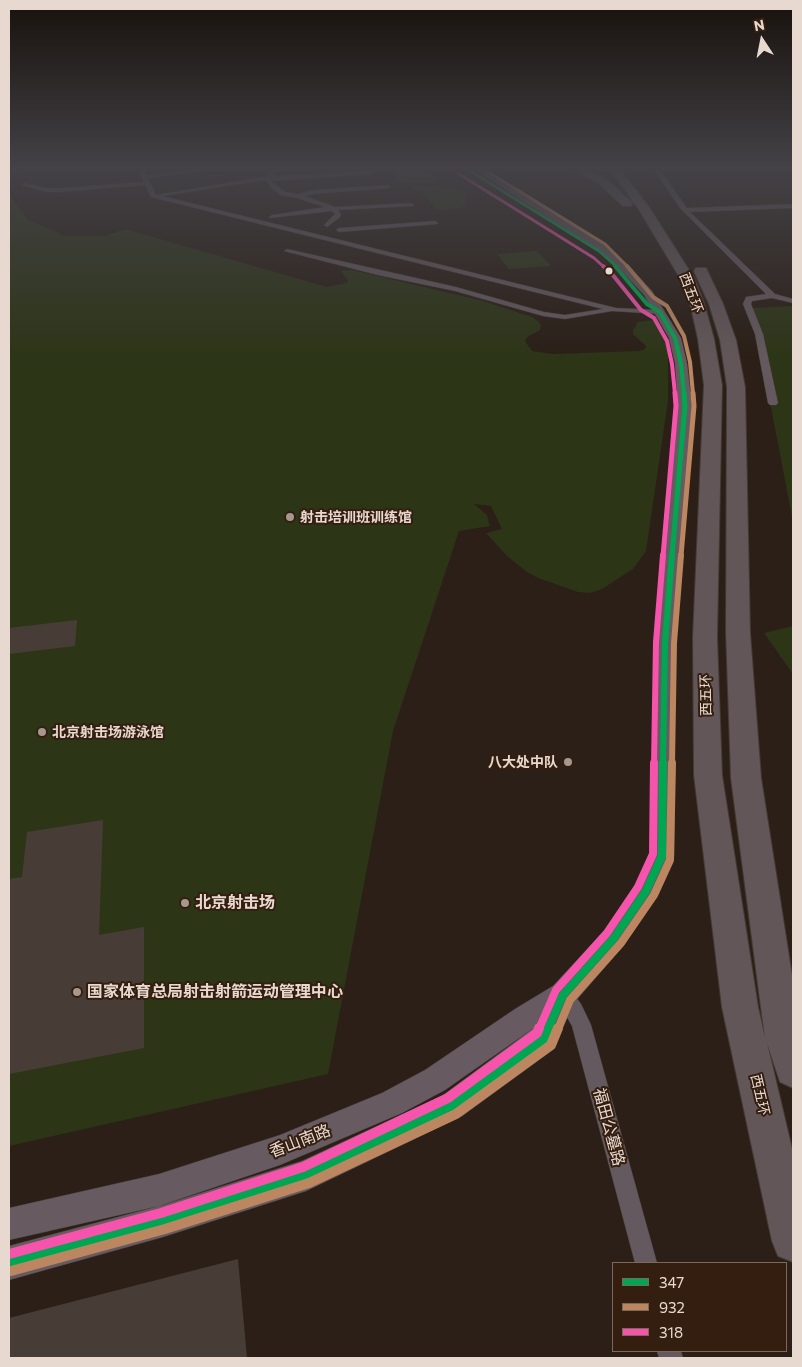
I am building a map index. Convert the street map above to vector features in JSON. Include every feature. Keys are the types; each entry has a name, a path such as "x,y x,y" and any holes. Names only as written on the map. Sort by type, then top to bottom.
{"highway":[{"path":"655,231 663,239"},
{"name":"西五环","path":"658,231 688,278 697,303 706,339 713,385 706,621 708,775 740,1008 793,1241"},
{"name":"西五环","path":"673,231 706,279 728,340 736,387 738,632 746,778 790,1055"}],"main road":[{"name":"香山南路","path":"567,231 599,251 618,268 647,304 660,312"},
{"name":"香山南路","path":"9,1224 159,1190 280,1150 347,1123 435,1080 525,1018 563,995 614,938 646,891 662,856 665,643 685,406 685,385 675,338 660,312 637,280 596,244 575,231"},
{"name":"香山南路","path":"9,1263 163,1221 306,1175 452,1106 544,1039 563,995"}],"street":[{"path":"293,231 616,310"},
{"path":"335,231 341,233 362,231"},
{"path":"707,231 772,296"},
{"path":"287,251 378,273 456,289 543,314 565,317 616,310 660,312"},
{"path":"773,403 758,334 747,304 749,299 772,296 793,301"},
{"name":"福田公墓路","path":"563,995 574,1010 581,1025 646,1262"}],"green space":[{"name":"北京射击场","path":"9,231 53,231 65,236 105,236 120,231 131,231 327,287 347,283 348,280 341,271 352,270 483,301 532,317 541,325 540,330 527,337 525,341 532,351 553,354 640,351 645,349 646,346 633,334 633,330 638,322 653,320 660,323 668,350 668,401 646,551 633,569 602,589 590,593 578,592 538,578 507,556 486,533 502,529 491,506 474,504 487,515 490,526 459,531 393,731 328,1074 9,1146"},
{"path":"537,251 551,266 509,269 497,254"},
{"path":"793,306 793,522 752,308"},
{"path":"793,626 793,674 764,633"}],"building":[{"path":"77,620 75,646 9,654 9,628"},
{"name":"国家体育总局射击射箭运动管理中心","path":"103,820 99,935 144,927 144,1048 9,1074 9,879 22,877 27,832"},
{"path":"238,1259 247,1358 9,1358 9,1318"}],"transit line":[{"name":"318","path":"9,1254 161,1213 303,1167 448,1098 537,1033 556,990 607,933 638,887 653,854 656,642 676,406 672,364 667,341 654,318 641,310 612,274 594,258 550,231"},
{"name":"347","path":"9,1263 163,1221 306,1175 452,1106 544,1039 563,995 614,938 646,891 662,856 665,643 685,406 681,363 675,338 660,312 647,304 618,268 599,251 567,231"},
{"name":"932","path":"11,1271 165,1229 309,1183 456,1114 551,1045 570,1000 621,943 654,895 670,860 674,643 694,406 690,362 684,336 667,306 653,297 624,262 605,244 584,231"}],"place":[{"name":"射击培训班训练馆","path":"290,517"},
{"name":"北京射击场游泳馆","path":"42,732"},
{"name":"八大处中队","path":"568,762"},
{"name":"北京射击场","path":"185,903"},
{"name":"国家体育总局射击射箭运动管理中心","path":"77,992"}]}
